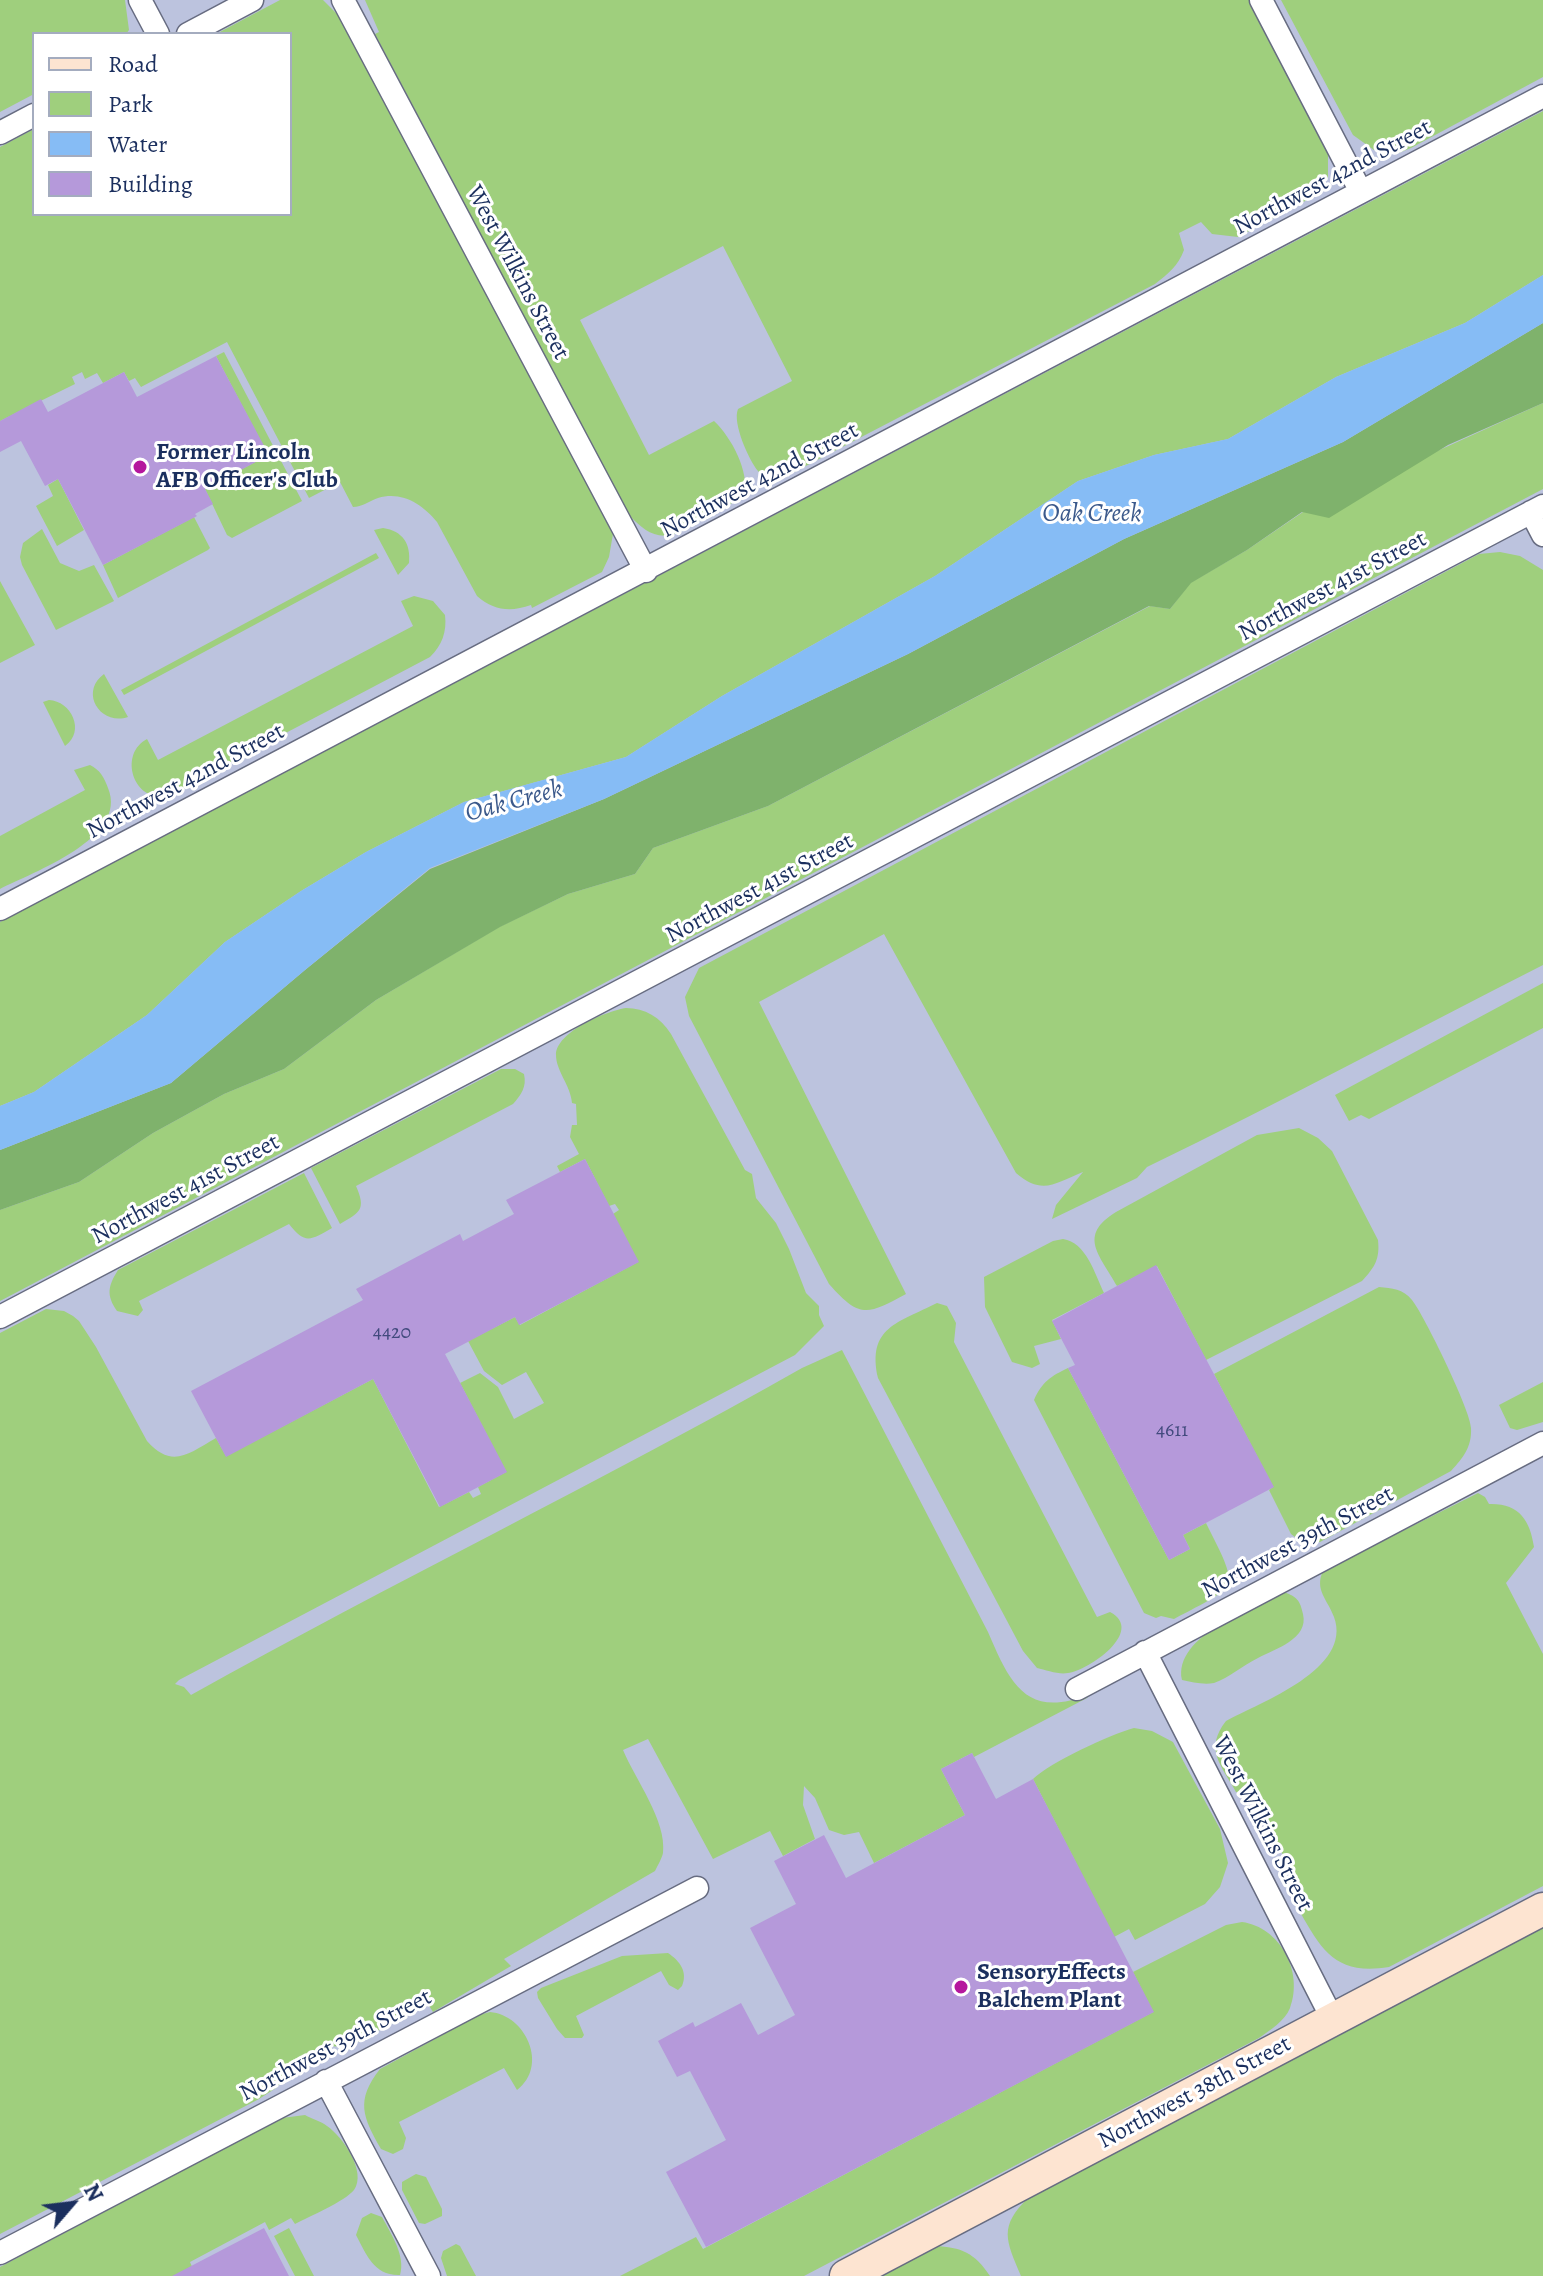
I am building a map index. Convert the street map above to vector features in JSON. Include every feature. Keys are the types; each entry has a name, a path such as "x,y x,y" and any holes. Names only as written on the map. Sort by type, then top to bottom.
{"main road":[{"name":"Northwest 38th Street","path":"846,2276 1543,1909"}],"street":[{"path":"140,0 157,32"},
{"path":"192,32 252,0"},
{"name":"West Wilkins Street","path":"343,0 646,571"},
{"path":"1261,0 1361,192"},
{"name":"Northwest 42nd Street","path":"0,909 1543,96"},
{"path":"0,133 32,116"},
{"path":"1537,509 1543,535"},
{"name":"Northwest 41st Street","path":"0,1317 1537,509"},
{"name":"Northwest 39th Street","path":"1077,1689 1543,1443"},
{"name":"West Wilkins Street","path":"1145,1652 1333,2020"},
{"name":"Northwest 39th Street","path":"0,2253 697,1888"},
{"path":"326,2081 429,2276"}],"shaded area":[{"path":"0,0 1543,0 1543,2276 0,2276"}],"green space":[{"path":"0,0 125,0 128,32 32,32 32,95 0,112"},
{"path":"280,0 323,0 340,17 614,528 609,557 602,572 532,608 531,605 503,609 477,596 437,522 411,501 387,496 353,507 340,482 309,498 227,342 141,387 135,378 129,381 124,372 103,383 97,373 85,379 82,372 72,377 75,384 0,421 0,147 32,130 32,216 292,216 292,32 220,32"},
{"path":"365,0 1250,0 1328,150 1328,177 1307,200 1238,237 1212,234 1201,222 1179,233 1184,250 1182,256 1155,284 775,482 760,473 750,459 739,432 738,409 792,381 723,246 580,320 649,455 714,421 727,436 742,466 745,496 677,533 657,535 629,515 375,34 379,32"},
{"path":"1281,0 1543,0 1543,77 1411,148 1396,154 1374,150 1353,135"},
{"path":"1543,111 1543,275 1465,323 1336,377 1228,439 1154,455 1078,481 935,576 722,696 626,757 464,802 366,852 225,942 147,1015 34,1092 0,1106 0,922"},
{"path":"1543,323 1543,403 1448,445 1329,518 1302,512 1191,583 1170,609 1149,606 768,806 653,848 635,874 568,894 500,927 376,1000 284,1069 224,1094 153,1133 79,1182 0,1210 0,1150 171,1083 430,869 604,799 908,654 1124,539 1343,442"},
{"path":"224,352 302,501 232,538 227,535 205,489 268,455 216,356"},
{"path":"1543,403 1543,489 0,1301 0,1210 79,1182 153,1133 224,1094 284,1069 376,1000 499,927 568,894 635,874 653,848 768,806 1150,606 1170,609 1190,583 1303,512"},
{"path":"58,479 84,530 57,546 36,506 53,496 48,485"},
{"path":"194,517 210,548 118,598 103,565"},
{"path":"383,528 401,535 409,550 409,563 398,575 374,530"},
{"path":"42,529 60,563 79,571 94,565 114,601 56,630 20,557 23,543"},
{"path":"1500,552 1520,556 1543,570 1543,965 1147,1167 1137,1178 1052,1219 1056,1205 1083,1172 1042,1186 1016,1173 884,934 759,1002 906,1294 873,1309 864,1310 849,1303 829,1284 689,1016 685,997 699,968 1479,554"},
{"path":"376,553 379,558 124,695 121,690"},
{"path":"0,581 35,645 0,663"},
{"path":"414,596 433,601 445,615 443,638 430,657 168,795 156,796 139,786 134,777 133,756 138,746 147,739 158,760 413,626 401,601"},
{"path":"104,674 128,717 109,717 96,706 93,690"},
{"path":"49,700 64,706 73,718 74,733 65,746 43,702"},
{"path":"90,765 101,774 108,788 111,806 105,822 74,851 0,889 0,836 85,790 74,770"},
{"path":"1543,983 1543,1028 1369,1119 1361,1115 1349,1121 1335,1095"},
{"path":"626,1008 652,1015 671,1034 745,1170 752,1174 756,1198 776,1223 806,1293 819,1306 824,1326 795,1355 175,1684 184,1687 191,1695 802,1368 842,1350 1013,1681 1035,1699 1050,1702 1068,1701 1090,1694 974,1757 972,1753 941,1769 965,1815 874,1863 859,1832 844,1835 829,1830 815,1798 804,1786 803,1805 815,1839 783,1856 770,1831 713,1859 648,1739 623,1750 660,1827 663,1853 655,1871 504,1959 511,1966 433,2012 428,2004 348,2047 328,2046 305,2058 276,2088 259,2099 0,2234 0,1333 46,1309 64,1311 73,1316 96,1347 147,1441 156,1450 172,1457 188,1453 216,1438 226,1456 373,1379 439,1507 469,1492 473,1498 481,1494 478,1487 506,1472 460,1383 480,1373 498,1387 514,1419 544,1403 526,1372 502,1385 484,1371 468,1341 515,1317 520,1325 638,1262 613,1214 619,1210 615,1204 609,1206 585,1159 560,1172 557,1166 579,1154 570,1137 572,1125 577,1125 576,1104 572,1103 558,1067 558,1046 584,1024"},
{"path":"501,1069 515,1069 524,1074 523,1090 513,1104 356,1186 361,1200 360,1209 340,1224 311,1168"},
{"path":"1299,1128 1318,1138 1332,1151 1378,1240 1376,1262 1362,1281 1206,1360 1157,1266 1117,1286 1099,1255 1095,1238 1097,1229 1116,1212 1257,1135"},
{"path":"304,1173 332,1228 304,1238 289,1224 139,1301 143,1310 138,1316 117,1311 110,1290 118,1270"},
{"path":"1053,1241 1071,1241 1084,1252 1104,1293 1052,1320 1061,1339 1034,1346 1040,1364 1032,1368 1012,1362 985,1307 984,1277"},
{"path":"1379,1287 1405,1293 1418,1309 1446,1363 1469,1418 1470,1441 1463,1457 1451,1471 1320,1542 1304,1544 1291,1534 1269,1490 1273,1487 1214,1374"},
{"path":"937,1303 947,1306 956,1323 954,1342 1097,1617 1110,1612 1119,1620 1121,1629 1118,1639 1110,1649 1077,1671 1061,1673 1037,1668 1023,1651 878,1378 877,1348 882,1337 898,1322"},
{"path":"1068,1368 1169,1560 1190,1549 1183,1535 1206,1523 1225,1562 1228,1583 1222,1591 1174,1619 1156,1618 1144,1613 1034,1400 1048,1380"},
{"path":"1543,1382 1543,1422 1517,1430 1510,1428 1499,1405"},
{"path":"1478,1493 1489,1504 1508,1506 1521,1515 1530,1529 1534,1547 1506,1583 1543,1654 1543,1886 1389,1967 1356,1968 1334,1958 1308,1926 1300,1912 1307,1898 1250,1796 1236,1792 1225,1773 1217,1757 1216,1740 1226,1721 1300,1681 1330,1653 1336,1636 1334,1617 1320,1584 1323,1571"},
{"path":"1284,1592 1297,1600 1302,1609 1303,1623 1296,1637 1214,1683 1182,1680 1183,1664 1202,1637 1236,1615"},
{"path":"1134,1728 1152,1731 1173,1742 1220,1829 1228,1863 1220,1887 1205,1904 1135,1940 1129,1929 1114,1937 1033,1779 1081,1750"},
{"path":"1242,1922 1268,1932 1278,1942 1286,1953 1294,1980 1294,1994 1288,2013 1259,2038 804,2276 620,2276 696,2237 703,2249 1153,2012 1133,1972 1226,1925"},
{"path":"1543,1923 1543,2276 1021,2276 1008,2234 1013,2217 1029,2197"},
{"path":"668,1953 679,1963 683,1972 684,1981 678,1990 669,1985 661,1971 576,2016 584,2035 582,2038 565,2038 538,1998 537,1992 541,1988 622,1956"},
{"path":"490,2012 514,2022 529,2043 532,2056 527,2080 517,2090 504,2068 399,2122 406,2138 403,2149 393,2154 381,2149 364,2109 367,2090 380,2069"},
{"path":"305,2115 325,2124 340,2138 358,2174 354,2190 326,2208 295,2224 291,2218 269,2230 265,2222 190,2262 196,2276 0,2276 0,2267 282,2118"},
{"path":"416,2174 426,2177 442,2209 442,2216 425,2224 419,2223 402,2190 402,2182"},
{"path":"371,2213 382,2217 393,2238 401,2260 400,2275 377,2268 356,2235 362,2218"},
{"path":"289,2228 314,2276 295,2276 274,2236"},
{"path":"456,2244 476,2276 447,2276 441,2258 443,2251"},
{"path":"935,2246 967,2253 990,2276 869,2276"}],"water":[{"name":"Oak Creek","path":"1543,275 1543,323 1343,442 1124,539 908,654 604,799 430,868 171,1083 0,1150 0,1106 34,1092 147,1015 225,942 366,852 464,802 626,757 722,696 935,576 1078,481 1154,455 1228,439 1336,377 1465,323"}],"building":[{"name":"Former Lincoln AFB Officer's Club","path":"216,356 269,455 205,489 213,504 195,514 197,516 103,565 58,479 45,486 21,441 0,452 0,421 41,399 48,412 124,372 137,397"},
{"path":"585,1159 639,1262 519,1325 515,1317 445,1354 507,1472 440,1507 373,1379 226,1457 191,1391 363,1300 356,1289 460,1234 463,1241 514,1214 506,1200"},
{"path":"1156,1265 1274,1487 1183,1535 1190,1549 1169,1560 1068,1368 1075,1365 1052,1321"},
{"name":"SensoryEffects Balchem Plant","path":"972,1753 996,1799 1033,1779 1154,2012 706,2247 666,2172 726,2140 690,2071 677,2077 658,2041 693,2022 695,2027 741,2003 758,2035 795,2015 750,1928 796,1904 774,1861 824,1835 846,1878 965,1815 941,1769"},
{"path":"264,2228 289,2276 172,2276"}],"place":[{"name":"Former Lincoln AFB Officer's Club","path":"140,467"},
{"name":"SensoryEffects Balchem Plant","path":"961,1987"}]}
